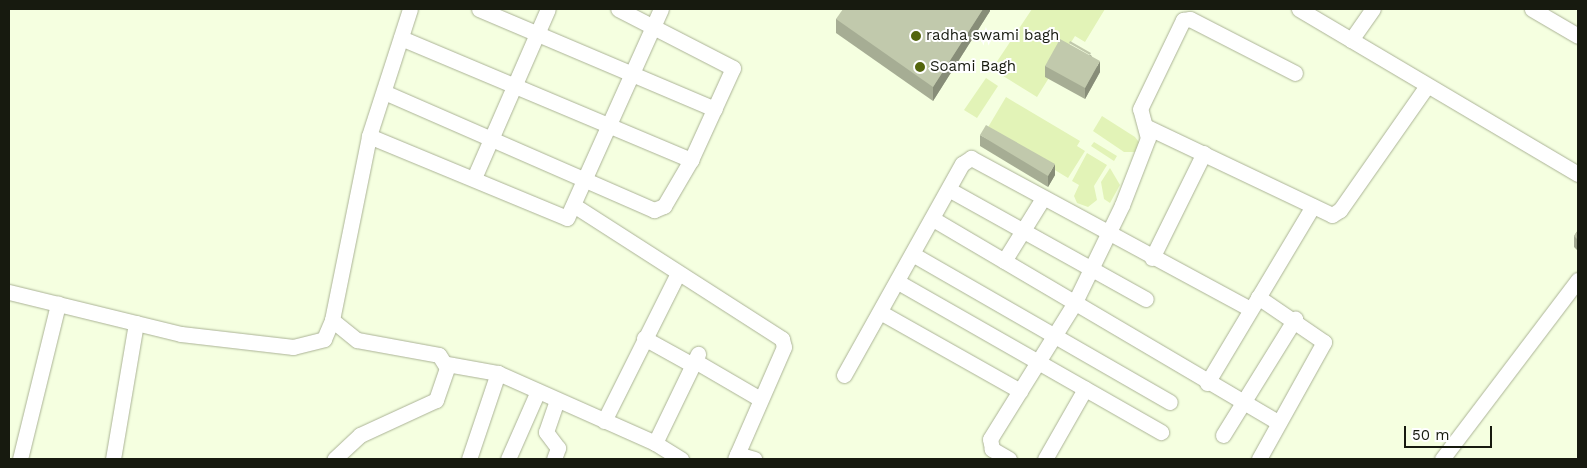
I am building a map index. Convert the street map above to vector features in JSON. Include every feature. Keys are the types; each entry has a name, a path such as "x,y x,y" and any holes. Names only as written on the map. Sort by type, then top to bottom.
{"street":[{"path":"9,292 181,334 293,347 324,339 332,320 369,136 410,9"},
{"path":"479,9 715,110"},
{"path":"474,178 548,9"},
{"path":"384,92 659,210 691,160 733,68 653,24 618,9"},
{"path":"369,136 474,178 564,218 575,206 587,180 660,9"},
{"path":"1299,9 1426,88 1578,174"},
{"path":"1350,40 1373,9"},
{"path":"1532,9 1578,36"},
{"path":"1009,459 994,451 990,442 1074,304 1146,146 1147,127 1140,109 1186,18 1295,73"},
{"path":"401,38 691,160"},
{"path":"1147,127 1330,215 1340,210 1426,88"},
{"path":"1152,258 1204,153"},
{"path":"844,375 914,255 950,190 962,164 970,158 1152,258 1295,319 1320,335 1324,344 1277,422 1259,459"},
{"path":"950,190 1022,232 1146,299"},
{"path":"1004,261 1043,198"},
{"path":"575,206 782,339 784,347 736,457 754,459"},
{"path":"1207,383 1313,206"},
{"path":"933,219 1207,383 1277,422"},
{"path":"914,255 1056,334 1170,402"},
{"path":"604,421 678,273"},
{"path":"1446,458 1578,280"},
{"path":"898,282 1161,432"},
{"path":"20,459 58,304"},
{"path":"880,312 1020,392"},
{"path":"1223,434 1244,404 1295,319"},
{"path":"332,320 357,340 439,355 447,364 498,372 655,443 681,459"},
{"path":"113,459 136,323"},
{"path":"644,338 695,360 760,400"},
{"path":"655,443 695,360"},
{"path":"334,459 360,435 436,400 447,364"},
{"path":"469,459 498,372"},
{"path":"1045,459 1085,389"},
{"path":"508,459 538,391"},
{"path":"554,459 558,448 546,432 557,400"}],"green space":[{"path":"1032,9 1105,9 1085,42 1075,36 1037,97 992,69"},
{"path":"986,78 998,86 977,118 964,110"},
{"path":"1006,97 1080,141 1077,146 1085,151 1068,178 987,129"},
{"path":"1102,116 1135,137 1142,146 1139,152 1124,152 1093,131"},
{"path":"1094,142 1117,156 1114,161 1091,146"},
{"path":"1087,153 1107,165 1094,186 1097,200 1088,207 1077,203 1074,196 1079,185 1072,181"},
{"path":"1110,168 1120,185 1110,203 1104,199 1101,182"}],"building":[{"name":"Soami Bagh","path":"843,9 983,9 933,87 836,19"},
{"path":"1060,39 1100,61 1085,88 1045,66"},
{"path":"1070,41 1091,53 1090,55 1069,43"},
{"path":"986,125 1055,164 1048,176 980,135"},
{"path":"1578,230 1578,240 1574,236"}],"place":[{"name":"radha swami bagh","path":"916,36"},
{"name":"Soami Bagh","path":"920,67"}]}
